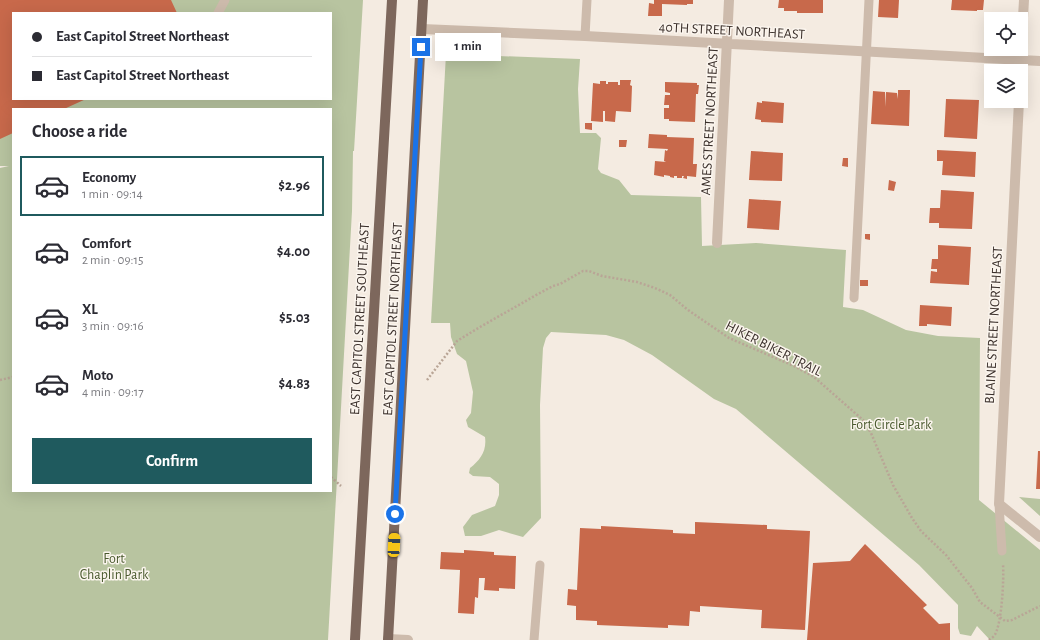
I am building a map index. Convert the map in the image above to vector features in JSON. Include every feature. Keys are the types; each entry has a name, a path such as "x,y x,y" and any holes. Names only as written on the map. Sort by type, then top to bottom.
{"main road":[{"name":"EAST CAPITOL STREET SOUTHEAST","path":"355,640 392,0"},
{"name":"EAST CAPITOL STREET NORTHEAST","path":"388,640 423,0"}],"street":[{"name":"AMES STREET NORTHEAST","path":"717,243 729,0"},
{"path":"1021,64 1024,0"},
{"name":"40TH STREET NORTHEAST","path":"422,29 585,36 1040,61"},
{"name":"BLAINE STREET NORTHEAST","path":"998,504 1019,108"},
{"path":"998,504 1040,537"},
{"path":"388,640 408,640"}],"lane":[{"path":"219,12 225,0"},
{"path":"585,36 587,0"},
{"path":"854,298 869,0"},
{"name":"BLAINE STREET NORTHEAST","path":"998,504 1002,551"},
{"path":"534,640 540,565"}],"path":[{"name":"HIKER BIKER TRAIL","path":"427,380 457,341 538,294 583,271 637,282 655,288 670,295 688,310 729,338 794,366 814,377 863,420 871,433 893,486 921,531 946,555 972,588 980,602 1000,617"},
{"path":"0,380 12,377"},
{"path":"332,478 341,486"},
{"path":"989,640 994,636 1000,617 1004,572 1002,551"},
{"path":"1000,617 1005,621 1012,620 1040,606"}],"green space":[{"name":"Fort Chaplin Park","path":"0,0 363,0 353,151 352,211 328,640 0,640 0,168 9,166 0,166"},
{"name":"Fort Circle Park","path":"446,54 580,59 578,89 580,133 596,133 601,138 598,169 601,173 619,180 631,195 701,197 702,246 756,243 846,250 843,307 863,310 906,330 938,336 980,338 979,500 1040,550 1040,640 990,640 977,626 971,636 960,634 958,628 958,605 919,565 736,409 714,399 652,355 624,340 606,335 551,332 546,338 543,348 540,405 541,518 523,537 499,530 481,536 465,536 463,527 472,515 495,506 499,495 499,484 490,477 473,476 469,473 470,468 477,462 484,451 485,437 468,427 466,420 471,413 473,392 466,361 457,354 451,337 450,323 431,323"},
{"path":"1019,497 1040,499 1040,516"}],"building":[{"path":"0,0 171,0 177,12 12,12 12,100 84,100 66,108 12,108 12,133 0,139"},
{"path":"654,0 693,0 693,4 662,4 662,16 648,16 649,3 654,4"},
{"path":"779,0 823,0 823,13 797,13 797,11 784,11 784,8 778,8"},
{"path":"879,0 899,0 898,18 878,17"},
{"path":"952,0 984,0 983,10 951,10"},
{"path":"620,80 631,80 631,112 616,111 615,122 605,121 605,111 603,111 603,122 591,121 593,83 600,84 600,81 606,81 606,84 608,84 608,82 618,82 618,85 620,85"},
{"path":"665,82 697,83 697,85 699,85 698,94 696,94 695,122 669,121 669,119 664,119 664,108 669,108 669,105 664,105 665,95 670,95 670,93 665,92"},
{"path":"898,90 910,90 909,126 871,124 873,91 885,92 885,107 886,92 897,93 898,99"},
{"path":"946,99 979,100 977,139 944,137"},
{"path":"762,101 784,103 783,123 761,122 761,120 755,119 757,102 762,103"},
{"path":"585,123 592,123 592,130 585,129"},
{"path":"649,134 667,135 667,137 694,138 693,164 697,164 696,177 687,176 687,179 683,178 684,176 682,176 682,178 677,178 677,176 674,176 674,178 664,175 664,177 654,175 655,161 666,162 664,161 665,150 667,151 668,149 648,148"},
{"path":"619,140 627,140 626,147 619,147"},
{"path":"937,150 976,152 975,177 942,175 943,161 937,161"},
{"path":"751,151 783,153 782,181 749,180"},
{"path":"843,158 848,158 848,167 842,166"},
{"path":"889,180 896,182 894,191 888,190"},
{"path":"941,190 974,192 972,229 939,228 939,223 929,223 930,208 940,208"},
{"path":"749,199 781,201 779,230 747,228"},
{"path":"865,234 870,234 870,240 865,239"},
{"path":"938,245 971,247 969,285 930,283 931,271 937,272 937,269 931,269 932,259 938,259"},
{"path":"860,280 868,280 868,286 860,286"},
{"path":"920,305 952,307 951,326 927,324 927,326 919,326"},
{"path":"1038,451 1040,451 1040,489 1036,489"},
{"path":"695,522 767,525 767,529 810,531 805,630 761,628 762,610 700,606 700,612 690,611 689,626 668,625 668,628 597,625 597,621 576,620 576,606 567,605 568,589 577,590 580,528 601,529 601,526 673,530 673,533 695,534"},
{"path":"865,544 927,605 923,608 939,624 950,623 950,640 807,640 813,563 850,561"},
{"path":"464,550 494,552 494,555 516,556 515,589 499,588 499,591 484,590 485,578 479,578 478,598 475,597 474,614 458,613 460,570 440,569 441,552 464,553"}],"route":[{"path":"395,514 421,47"}]}
